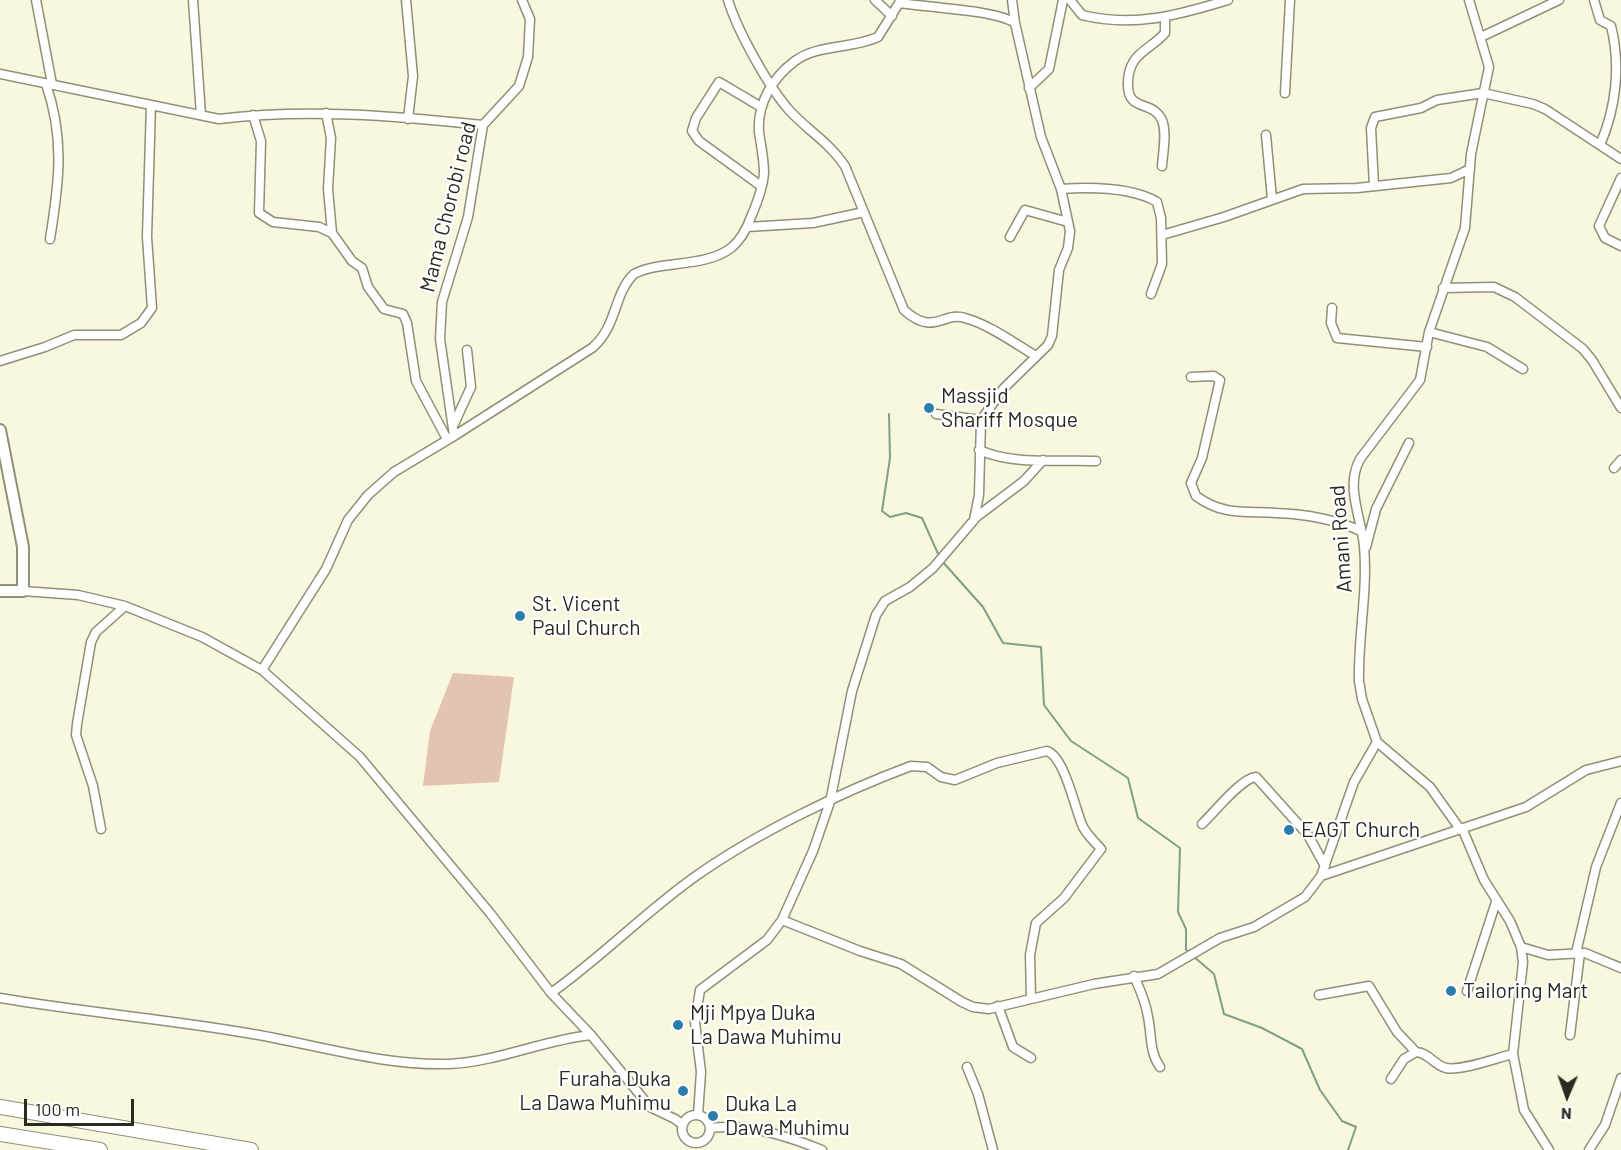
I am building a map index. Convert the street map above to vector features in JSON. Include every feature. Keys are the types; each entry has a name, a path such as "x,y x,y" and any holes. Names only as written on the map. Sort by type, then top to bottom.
{"highway":[{"path":"0,1107 251,1150"},
{"path":"0,1134 100,1150"}],"street":[{"path":"36,0 61,156 50,238"},
{"path":"193,0 201,115"},
{"path":"406,0 413,76 408,119"},
{"name":"Mama Chorobi road","path":"451,438 454,424 440,339 441,310 467,225 483,125 519,86 522,78 531,35 530,19 522,0"},
{"path":"728,0 736,25 771,85 798,119 839,157 855,186 903,309 925,322 964,317 1036,356"},
{"path":"875,0 892,16"},
{"path":"975,518 979,495 981,420 1004,388 1048,345 1052,336 1059,270 1070,239 1061,189 1041,137 1029,88 1012,0"},
{"path":"1029,88 1049,69 1063,0"},
{"path":"1070,0 1079,14 1115,20 1165,18 1228,0"},
{"path":"1285,93 1290,0"},
{"name":"Amani Road","path":"1377,742 1362,699 1359,681 1365,556 1353,493 1354,471 1360,459 1415,389 1424,370 1429,332 1465,228 1470,169 1488,67 1469,0"},
{"path":"1481,37 1559,0"},
{"path":"1594,0 1600,20 1611,27 1619,73 1613,114 1600,145"},
{"path":"262,670 326,569 356,507 394,471 451,438 598,343 607,333 624,288 634,274 722,253 736,243 747,227 762,186 764,166 759,125 761,107 771,85 793,62 806,55 846,47 878,37 900,2 981,14 1008,19 1015,23"},
{"path":"1162,166 1164,134 1161,119 1154,111 1131,100 1128,94 1128,75 1133,62 1165,33 1165,18"},
{"path":"0,74 219,119 253,115 326,113 483,125"},
{"path":"761,107 719,82 696,118 692,131 699,141 762,186"},
{"path":"1374,186 1371,128 1375,117 1421,108 1437,100 1483,93 1533,104 1621,159"},
{"path":"0,361 74,335 121,335 141,323 152,308 147,237 151,105"},
{"path":"326,113 331,138 328,189 332,233"},
{"path":"253,115 261,141 259,213 273,222 319,226 332,233 352,261 362,268 368,287 384,309 404,316 416,381 451,438"},
{"path":"1266,135 1272,199"},
{"path":"1162,235 1309,188 1374,186 1451,178 1470,169"},
{"path":"1621,178 1599,226 1605,238 1621,246"},
{"path":"1061,189 1104,189 1151,198 1157,202 1162,235 1162,264 1151,294"},
{"path":"1010,237 1025,210 1068,222"},
{"path":"747,227 813,223 864,212"},
{"path":"1443,288 1494,288 1515,297 1582,349 1592,360 1621,407"},
{"path":"1332,308 1331,323 1337,338 1427,347"},
{"path":"1429,332 1487,347 1523,369"},
{"path":"454,424 471,387 467,350"},
{"path":"1191,377 1214,376 1220,380 1202,458 1191,483 1196,496 1218,508 1248,514 1276,513 1328,518 1362,531"},
{"path":"936,414 981,420"},
{"path":"0,430 23,547 23,591"},
{"path":"1365,556 1372,518 1409,443"},
{"path":"979,450 997,458 1019,461 1096,461"},
{"path":"698,1115 701,1072 695,1022 699,990 767,940 782,920 813,851 830,802 840,739 852,691 882,604 929,572 975,518 1024,481 1042,460"},
{"path":"1614,468 1621,460"},
{"path":"0,591 78,595 125,606 202,637 262,670 360,757 490,913 551,993 591,1035 650,1107 683,1125"},
{"path":"101,829 93,786 76,735 77,724 91,642 96,633 125,606"},
{"path":"782,920 860,951 901,964 972,1007 989,1009 1134,976 1158,974 1220,938 1254,927 1278,915 1305,897 1321,876 1354,782 1377,742 1430,787 1461,829 1496,902 1510,921 1521,947 1523,962 1513,1054 1524,1110 1549,1150"},
{"path":"551,993 582,971 633,924 698,874 757,837 911,766 927,766 941,777 955,780 997,763 1041,752 1053,753 1073,795 1084,828 1101,849 1064,898 1036,923 1029,972 1031,999"},
{"path":"1321,876 1526,807 1586,770 1621,761"},
{"path":"1202,825 1239,786 1251,777 1256,777 1308,835 1325,866"},
{"path":"1570,1035 1578,953 1596,867 1621,803"},
{"path":"1467,991 1496,902"},
{"path":"1521,947 1534,953 1548,955 1578,953 1621,968"},
{"path":"1134,976 1148,1017 1152,1055 1160,1067"},
{"path":"1319,995 1369,986 1397,1032 1416,1052 1449,1068 1513,1054"},
{"path":"0,998 247,1033 341,1052 423,1063 451,1064 508,1053 564,1038 591,1035"},
{"path":"998,1006 1013,1047 1031,1058"},
{"path":"1391,1079 1404,1059 1416,1052"},
{"path":"967,1066 978,1094 993,1150"},
{"path":"1588,1150 1605,1125 1621,1078"},
{"path":"698,1115 708,1121 710,1128 706,1139 694,1146 685,1137 683,1125 687,1119 698,1115"},
{"path":"710,1128 728,1126 767,1132 822,1150"}],"shaded area":[{"path":"453,673 514,677 499,782 423,786 430,731"}],"waterway":[{"path":"889,414 890,458 882,511 890,517 906,513 922,518 939,556"},
{"path":"942,561 983,607 1003,643 1041,647 1044,705 1071,741 1128,778 1138,818 1180,848 1178,912 1186,929 1186,950 1189,952"},
{"path":"1193,956 1214,974 1224,1014 1262,1028 1302,1049 1320,1090 1342,1121 1356,1127 1348,1150"}],"place":[{"name":"Massjid Shariff Mosque","path":"929,408"},
{"name":"St. Vicent Paul Church","path":"520,616"},
{"name":"EAGT Church","path":"1289,830"},
{"name":"Tailoring Mart","path":"1451,991"},
{"name":"Mji Mpya Duka La Dawa Muhimu","path":"678,1025"},
{"name":"Furaha Duka La Dawa Muhimu","path":"683,1091"},
{"name":"Duka La Dawa Muhimu","path":"713,1116"}]}
